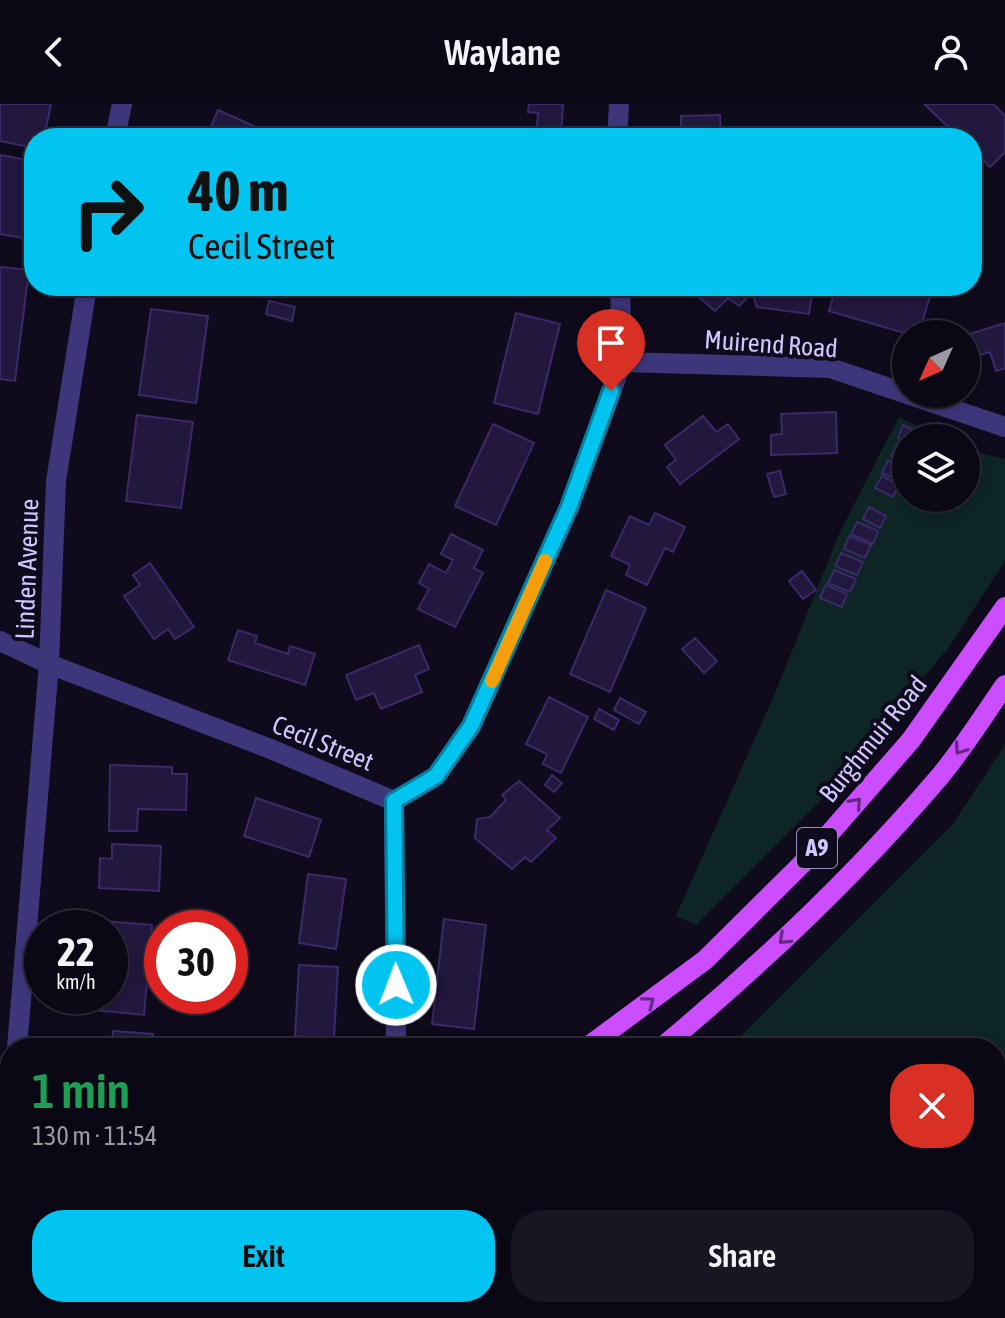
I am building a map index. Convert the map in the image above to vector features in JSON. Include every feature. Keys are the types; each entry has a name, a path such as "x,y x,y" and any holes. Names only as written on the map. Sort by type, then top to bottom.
{"main road":[{"name":"Burghmuir Road","path":"600,1038 705,960 809,857 911,740 1005,607"},
{"name":"A9","path":"673,1038 727,993 839,888 943,772 1005,685"}],"street":[{"path":"117,128 122,104"},
{"path":"618,128 619,104"},
{"name":"Linden Avenue","path":"18,1038 49,664 56,481 85,296"},
{"name":"Cecil Street","path":"0,641 49,664 268,748 394,801 436,776 471,726 569,507 622,362 620,296"},
{"name":"Muirend Road","path":"622,362 830,368 979,421 1005,427"},
{"path":"394,801 401,1038"}],"green space":[{"path":"899,417 914,424 895,424"},
{"path":"892,431 892,512 980,512 980,453 1005,459 1005,561 949,647 827,794 696,925 676,916 773,698 840,532"},
{"path":"1005,745 1005,1038 739,1038 952,825"}],"building":[{"path":"0,104 51,104 46,128 24,128 24,146 0,141"},
{"path":"529,104 563,104 562,128 537,128 538,113 528,112"},
{"path":"924,104 993,104 1005,116 1005,152 990,167 982,159 982,128 949,128"},
{"path":"218,110 258,128 210,128"},
{"path":"720,115 721,128 681,128 681,116"},
{"path":"0,155 24,159 24,238 0,234"},
{"path":"0,267 24,269 26,296 15,381 0,379"},
{"path":"698,296 749,296 739,306 728,298 715,311"},
{"path":"753,296 812,296 809,314 757,307"},
{"path":"833,296 930,296 923,320 892,320 892,329 829,311"},
{"path":"269,301 295,307 292,321 266,314"},
{"path":"151,309 208,316 196,403 139,395"},
{"path":"516,313 560,324 538,414 494,403"},
{"path":"1005,323 1005,368 996,371 990,352 980,355 980,331"},
{"path":"836,412 837,453 771,455 771,435 782,434 781,414"},
{"path":"137,415 193,422 181,508 126,501"},
{"path":"703,416 716,432 728,424 739,439 680,484 667,467 676,460 665,445"},
{"path":"493,424 534,443 496,525 455,506"},
{"path":"888,460 892,462 892,477 882,473"},
{"path":"780,471 786,494 774,497 767,474"},
{"path":"882,476 892,481 892,496 875,488"},
{"path":"869,507 886,516 880,528 863,519"},
{"path":"655,513 685,527 673,552 665,548 647,585 626,575 630,565 611,556 630,516 649,525"},
{"path":"857,522 878,531 873,544 851,534"},
{"path":"451,534 483,550 474,568 483,573 455,627 418,609 429,589 419,583 429,564 446,573 453,560 441,554"},
{"path":"849,536 871,545 865,558 844,549"},
{"path":"841,553 863,562 857,575 835,566"},
{"path":"150,563 194,627 175,639 168,629 154,639 124,596 140,585 133,575"},
{"path":"834,570 856,579 850,592 828,583"},
{"path":"802,571 816,590 803,599 789,581"},
{"path":"826,585 847,594 842,607 820,598"},
{"path":"606,590 646,608 610,692 570,674"},
{"path":"238,630 257,636 255,643 288,654 290,646 315,654 305,685 228,660"},
{"path":"695,638 717,661 704,673 682,649"},
{"path":"419,645 429,669 415,675 422,692 381,709 374,693 356,700 346,675"},
{"path":"549,697 588,717 561,773 543,764 547,754 526,744"},
{"path":"620,698 646,712 639,724 614,710"},
{"path":"599,709 619,720 614,730 594,719"},
{"path":"110,765 172,767 172,774 187,774 186,810 138,809 137,831 109,831"},
{"path":"552,775 562,783 554,792 545,785"},
{"path":"519,781 560,818 547,830 556,838 531,862 525,857 512,869 475,838 477,819 490,817 506,800 502,795"},
{"path":"256,798 321,820 309,857 244,836"},
{"path":"112,844 161,846 159,891 99,888 100,858 112,859"},
{"path":"308,874 346,879 336,949 299,943"},
{"path":"444,919 486,925 474,1029 432,1024"},
{"path":"128,923 144,924 144,1015 128,1013"},
{"path":"299,965 338,967 334,1038 295,1036"},
{"path":"113,1031 153,1034 153,1038 112,1038"}],"slow traffic":[{"path":"492,681 545,561"}],"route":[{"path":"396,985 394,801 436,776 471,726 569,507 611,391"}]}
